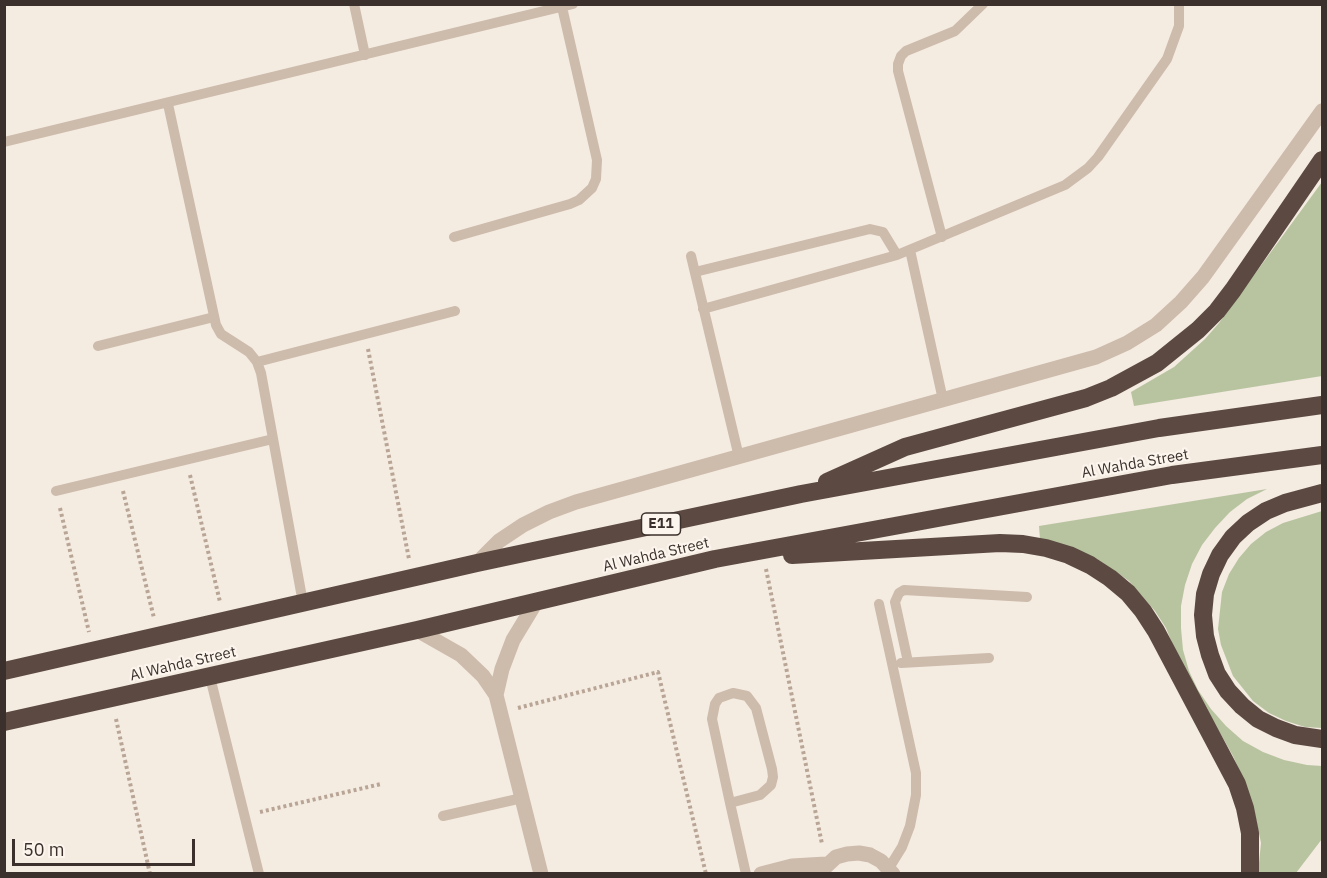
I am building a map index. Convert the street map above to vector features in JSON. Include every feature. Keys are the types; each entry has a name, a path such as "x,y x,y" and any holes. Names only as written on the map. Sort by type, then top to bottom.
{"highway":[{"path":"801,494 905,447 1086,398 1111,388 1157,363 1198,330 1216,311 1323,160"},
{"name":"Al Wahda Street","path":"4,671 477,563 801,494 1159,428 1323,405"},
{"name":"Al Wahda Street","path":"4,722 417,630 715,559 1172,475 1323,455"},
{"path":"1323,493 1285,503 1266,511 1233,537 1220,555 1211,574 1205,594 1203,615 1207,645 1217,674 1242,706 1258,719 1275,728 1295,735 1323,739"},
{"path":"715,559 1023,544 1069,555 1090,565 1110,578 1136,602 1156,631 1237,784 1250,833 1250,873"}],"street":[{"path":"477,563 499,541 549,512 576,502 1096,357 1126,343 1156,325 1203,277 1323,111"},
{"path":"496,695 502,669 513,640 536,602"},
{"path":"417,630 467,660 483,676 496,695 541,873"},
{"path":"761,873 792,866 822,869 836,857 859,853 870,855 891,871"}],"lane":[{"path":"354,4 365,55"},
{"path":"942,237 898,72 898,64 906,51 956,31 983,4"},
{"path":"704,309 897,255 1065,185 1088,168 1098,157 1167,59 1179,27 1179,4"},
{"path":"4,142 567,6 597,160 598,170 592,188 579,200 570,204 454,237"},
{"path":"168,104 214,317 221,334 249,352 257,362 261,373 303,603"},
{"path":"695,272 870,229 883,232 897,255"},
{"path":"910,250 943,400"},
{"path":"691,256 739,457"},
{"path":"257,362 455,311"},
{"path":"98,346 214,317"},
{"path":"57,491 273,439"},
{"path":"908,663 895,602 899,593 904,590 1027,597"},
{"path":"879,604 916,773 916,795 910,826 891,871"},
{"path":"892,663 989,658"},
{"path":"210,676 259,873"},
{"path":"730,803 760,795 771,785 773,777 756,708 747,696 733,693 719,698 712,712 730,803 746,873"},
{"path":"443,816 522,798"}],"path":[{"path":"365,333 412,578"},
{"path":"187,460 225,621"},
{"path":"119,476 158,636"},
{"path":"57,491 93,651"},
{"path":"764,556 822,869"},
{"path":"500,712 658,672 706,873"},
{"path":"111,699 150,873"},
{"path":"244,815 381,784"}],"green space":[{"path":"1322,182 1322,376 1134,406 1131,392 1174,367 1219,323"},
{"path":"1267,489 1247,499 1230,512 1202,545 1185,585 1181,606 1181,628 1183,650 1189,671 1198,690 1226,726 1243,741 1263,752 1284,760 1322,766 1322,839 1296,873 1258,873 1261,843 1254,810 1243,778 1178,658 1166,628 1155,611 1129,581 1097,559 1040,539 1039,526"},
{"path":"1322,511 1322,728 1305,727 1286,721 1269,713 1253,701 1233,676 1221,645 1218,629 1222,592 1229,574 1251,544 1266,532 1283,523"}]}
